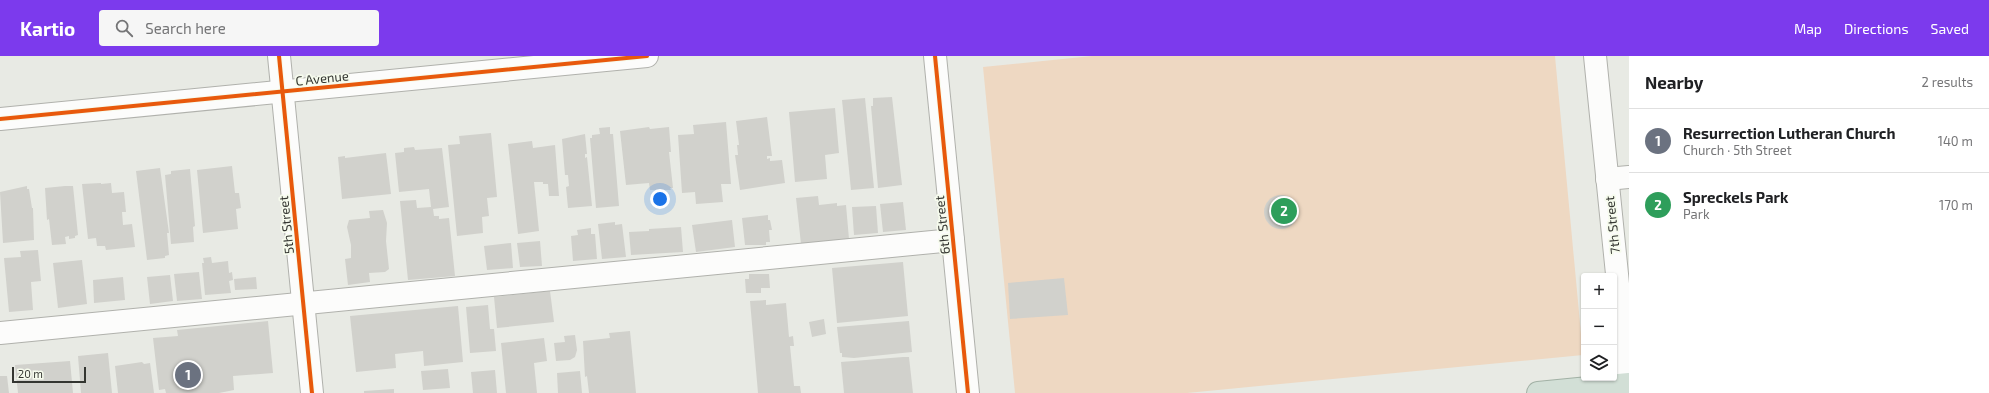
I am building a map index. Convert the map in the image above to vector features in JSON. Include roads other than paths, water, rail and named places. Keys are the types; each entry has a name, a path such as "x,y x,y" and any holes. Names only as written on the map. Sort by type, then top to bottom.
{"highway":[{"path":"1538,393 1628,387"}],"street":[{"name":"5th Street","path":"279,56 312,393"},
{"name":"C Avenue","path":"0,119 647,56"},
{"name":"6th Street","path":"935,56 968,393"},
{"name":"7th Street","path":"1595,56 1628,387"},
{"path":"1607,179 1629,177"},
{"path":"0,333 953,240"}],"place":[{"name":"Spreckels Park","path":"1284,211"},
{"name":"Resurrection Lutheran Church","path":"188,375"}]}
